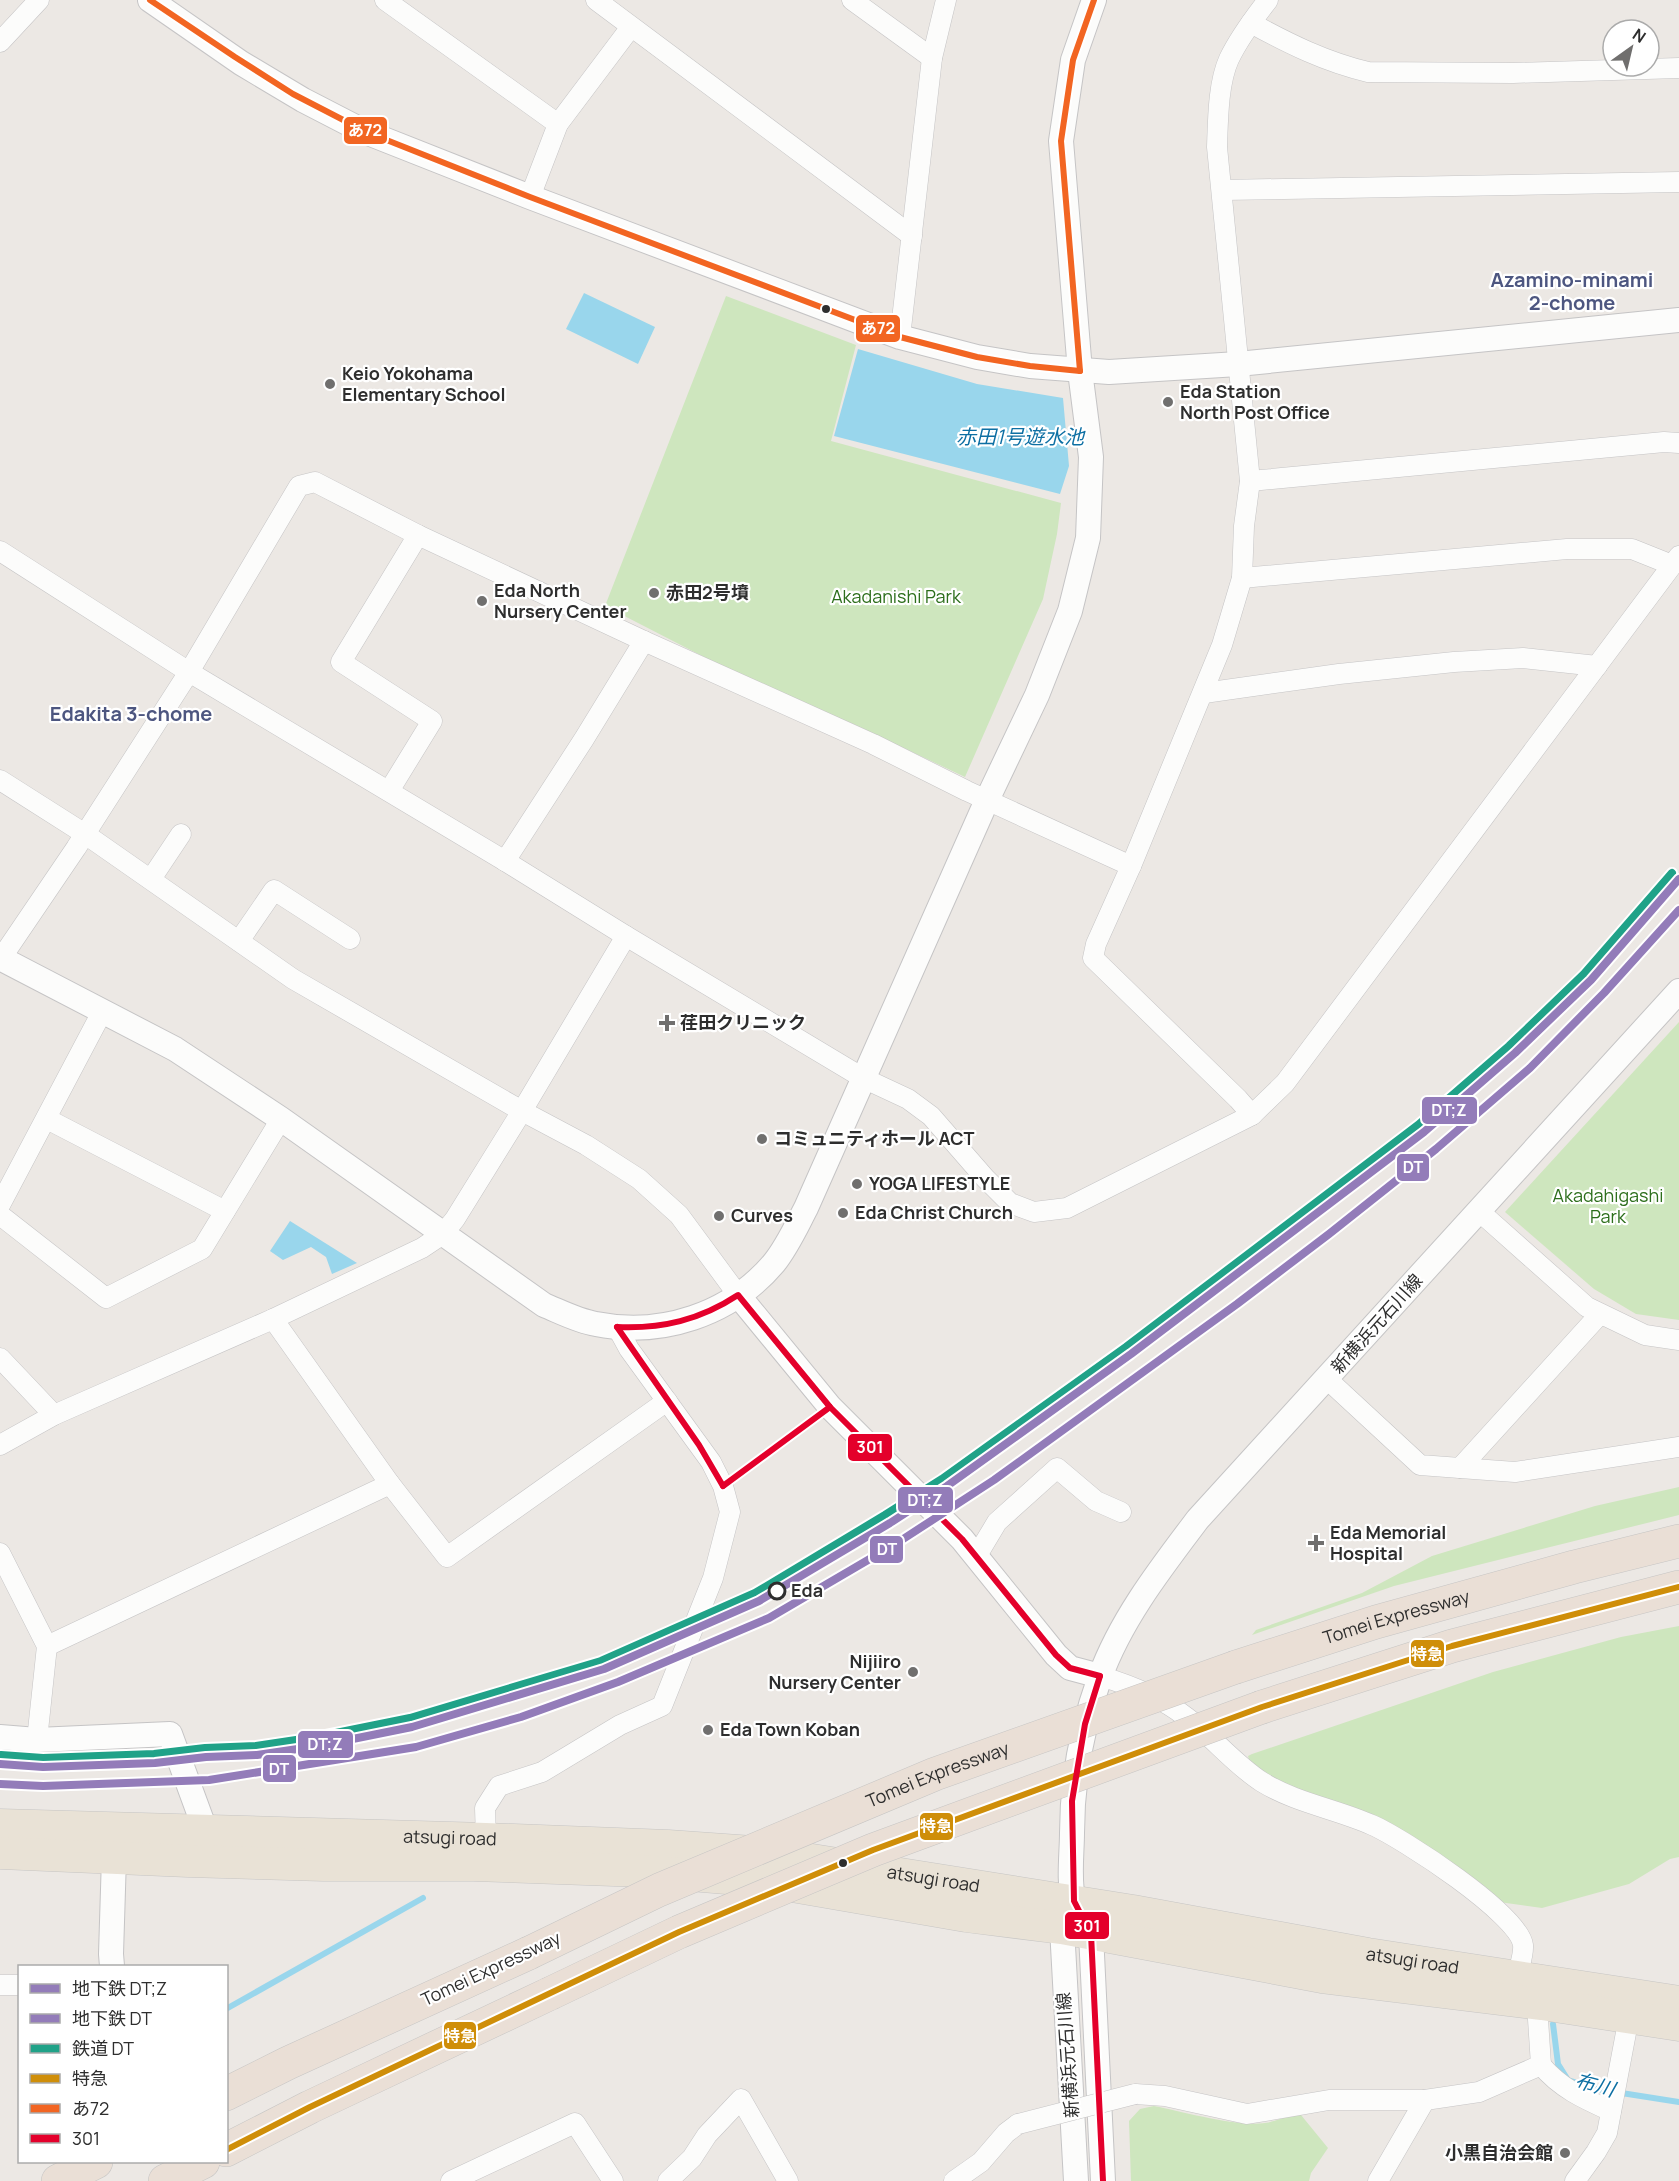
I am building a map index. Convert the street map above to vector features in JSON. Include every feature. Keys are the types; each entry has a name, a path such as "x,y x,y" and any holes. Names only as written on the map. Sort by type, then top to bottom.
{"highway":[{"name":"Tomei Expressway","path":"228,2093 659,1890 935,1774 1236,1667 1376,1622 1574,1567 1679,1541"},
{"path":"228,2149 310,2107 679,1932 873,1850 1262,1707 1452,1646 1679,1587"},
{"name":"atsugi road","path":"0,1825 486,1839 668,1846 768,1853 1076,1921"},
{"name":"atsugi road","path":"0,1853 324,1865 474,1865 659,1872 763,1881 958,1915 1076,1921 1368,1954 1542,1992 1629,2017 1679,2025"},
{"name":"atsugi road","path":"1542,1992 1679,2002"},
{"path":"58,2181 94,2163"},
{"path":"165,2181 201,2163"}],"street":[{"path":"0,42 39,0"},
{"path":"150,0 241,63 303,100 353,126 530,197 900,338 976,357 1030,366 1109,372 1238,364 1679,320"},
{"path":"385,0 558,124"},
{"path":"596,0 912,236"},
{"path":"852,0 932,58"},
{"path":"900,338 932,58 946,0"},
{"path":"1094,0 1073,60 1061,141 1080,370 1091,457 1089,538 1070,612 1036,695 987,800 810,1199 774,1263 738,1295 721,1307 693,1319 653,1328 617,1328 594,1324 544,1305 281,1119 175,1049 0,959 85,834 189,672 299,486 315,482 418,535 644,641 873,744 987,800 1131,866"},
{"path":"1252,1115 1093,958 1096,944 1204,693 1222,645 1242,578 1244,526 1250,481 1217,147 1218,106 1228,60 1268,0"},
{"path":"1251,23 1293,46 1345,67 1368,72 1513,73 1679,68"},
{"path":"530,197 558,124 631,27"},
{"path":"1222,190 1679,182"},
{"path":"1250,481 1652,443 1679,443"},
{"path":"389,792 432,721 341,662 418,535"},
{"path":"0,551 189,672 626,936 863,1078 908,1099 932,1116 985,1179 1010,1203 1034,1212 1067,1208 1252,1115 1284,1083 1676,560 1632,549 1567,549 1242,578"},
{"path":"505,861 585,739 644,641"},
{"path":"1204,693 1339,674 1454,662 1523,658 1597,666"},
{"path":"0,780 85,834 293,979 522,1111 586,1145 639,1179 679,1215 738,1295 830,1407 947,1524 1056,1655 1071,1668 1129,1685 1186,1716 1261,1781 1288,1796 1371,1824 1397,1837 1485,1899 1518,1933 1542,1992 1541,2065 1566,2089 1611,2109"},
{"path":"151,879 181,834"},
{"path":"238,941 274,890 350,939"},
{"path":"0,1445 54,1415 273,1319 422,1248 443,1234 455,1219 522,1111 626,936"},
{"name":"新横浜元石川線","path":"1103,2181 1072,1875 1072,1801 1085,1724 1100,1676 1148,1587 1175,1549 1224,1490 1328,1379 1679,991"},
{"path":"0,1205 102,1012"},
{"path":"47,1119 225,1211"},
{"path":"0,1215 106,1298 202,1249 281,1119"},
{"path":"1480,1212 1587,1307 1645,1335 1679,1340"},
{"path":"1460,1468 1600,1314"},
{"path":"273,1319 390,1484 447,1557 667,1401"},
{"path":"486,1839 485,1808 499,1786 542,1772 620,1725 662,1706 713,1578 730,1512 723,1486 711,1462 629,1349 617,1328"},
{"path":"0,1358 54,1415"},
{"path":"1328,1379 1420,1465 1515,1472 1679,1447"},
{"path":"976,1557 997,1522 1057,1468 1096,1501 1121,1512"},
{"path":"47,1646 390,1484"},
{"path":"0,1553 47,1646 37,1740"},
{"path":"0,1737 37,1740 170,1734 206,1832"},
{"path":"112,1965 114,1857"},
{"name":"新横浜元石川線","path":"1076,1921 1076,2181"},
{"path":"0,1985 18,1985"},
{"path":"1575,2181 1607,2133 1629,2017"},
{"path":"954,2181 981,2162 1006,2133 1018,2124 1135,2094 1165,2096 1247,2114 1329,2100 1425,2100 1479,2092 1541,2065"},
{"path":"668,2181 692,2158 708,2135 741,2099 788,2181"},
{"path":"1378,2181 1425,2100"},
{"path":"451,2181 485,2173 575,2123 613,2181"}],"green space":[{"name":"Akadanishi Park","path":"726,296 856,345 831,441 1061,503 1043,599 965,777 855,725 741,676 605,606"},
{"name":"Akadahigashi Park","path":"1679,1022 1679,1320 1636,1314 1594,1289 1505,1212"},
{"path":"1679,1487 1679,1515 1394,1586 1252,1635 1256,1630 1362,1593 1432,1556 1595,1506"},
{"path":"1679,1626 1679,1857 1670,1859 1629,1884 1542,1908 1499,1902 1454,1874 1387,1822 1295,1792 1252,1769 1248,1756 1252,1754 1493,1672 1621,1637"},
{"path":"1154,2106 1253,2124 1301,2115 1328,2148 1311,2173 1309,2181 1131,2181 1129,2121 1140,2109"}],"water":[{"path":"584,293 655,327 638,364 566,329"},
{"name":"赤田1号遊水池","path":"858,349 977,384 1063,398 1069,466 1060,494 834,436"},
{"path":"290,1221 357,1263 332,1274 326,1257 311,1247 283,1260 270,1251"}],"waterway":[{"path":"228,2008 423,1898"},
{"name":"布川","path":"1553,2024 1558,2064 1568,2080 1596,2089 1679,2102"}],"metro line":[{"name":"DT;Z","path":"0,1764 43,1767 155,1763 206,1757 257,1755 318,1746 412,1727 604,1669 759,1601 890,1523 947,1486 1131,1354 1424,1132 1515,1053 1591,980 1679,879"},
{"name":"DT","path":"0,1784 43,1786 209,1780 416,1747 521,1717 618,1682 769,1618 897,1543 994,1480 1237,1304 1329,1234 1436,1149 1530,1068 1604,993 1679,910"}],"rail line":[{"name":"DT","path":"1,1755 43,1758 154,1754 205,1748 256,1746 316,1737 410,1718 601,1661 755,1593 942,1479 1126,1347 1418,1125 1509,1046 1584,974 1672,873"}],"transit line":[{"name":"あ72","path":"150,0 293,94 384,139 530,197 900,337 977,357 1080,371"},
{"name":"あ72","path":"1080,371 1061,141 1073,60 1094,0"},
{"name":"301","path":"617,1327 650,1326 680,1321 709,1311 738,1295 830,1407 962,1539 1056,1655 1070,1668 1100,1676"},
{"name":"301","path":"617,1327 699,1445 723,1486"},
{"name":"301","path":"723,1486 830,1407"},
{"name":"特急","path":"228,2149 310,2107 679,1932 873,1850 1262,1707 1452,1646 1679,1587"},
{"name":"301","path":"1100,1676 1085,1724 1072,1801 1074,1901 1091,1934 1103,2181"}],"place":[{"name":"Keio Yokohama Elementary School","path":"330,384"},
{"name":"Eda Station North Post Office","path":"1168,402"},
{"name":"赤田2号墳","path":"654,593"},
{"name":"Eda North Nursery Center","path":"482,601"},
{"name":"荏田クリニック","path":"667,1023"},
{"name":"コミュニティホール ACT","path":"762,1139"},
{"name":"YOGA LIFESTYLE","path":"857,1184"},
{"name":"Eda Christ Church","path":"843,1213"},
{"name":"Curves","path":"719,1216"},
{"name":"Eda Memorial Hospital","path":"1316,1543"},
{"name":"Eda","path":"777,1591"},
{"name":"Nijiiro Nursery Center","path":"913,1672"},
{"name":"Eda Town Koban","path":"708,1730"},
{"name":"小黒自治会館","path":"1565,2153"}],"district":[{"name":"Azamino-minami 2-chome","path":"1572,292"},
{"name":"Edakita 3-chome","path":"131,714"}]}
